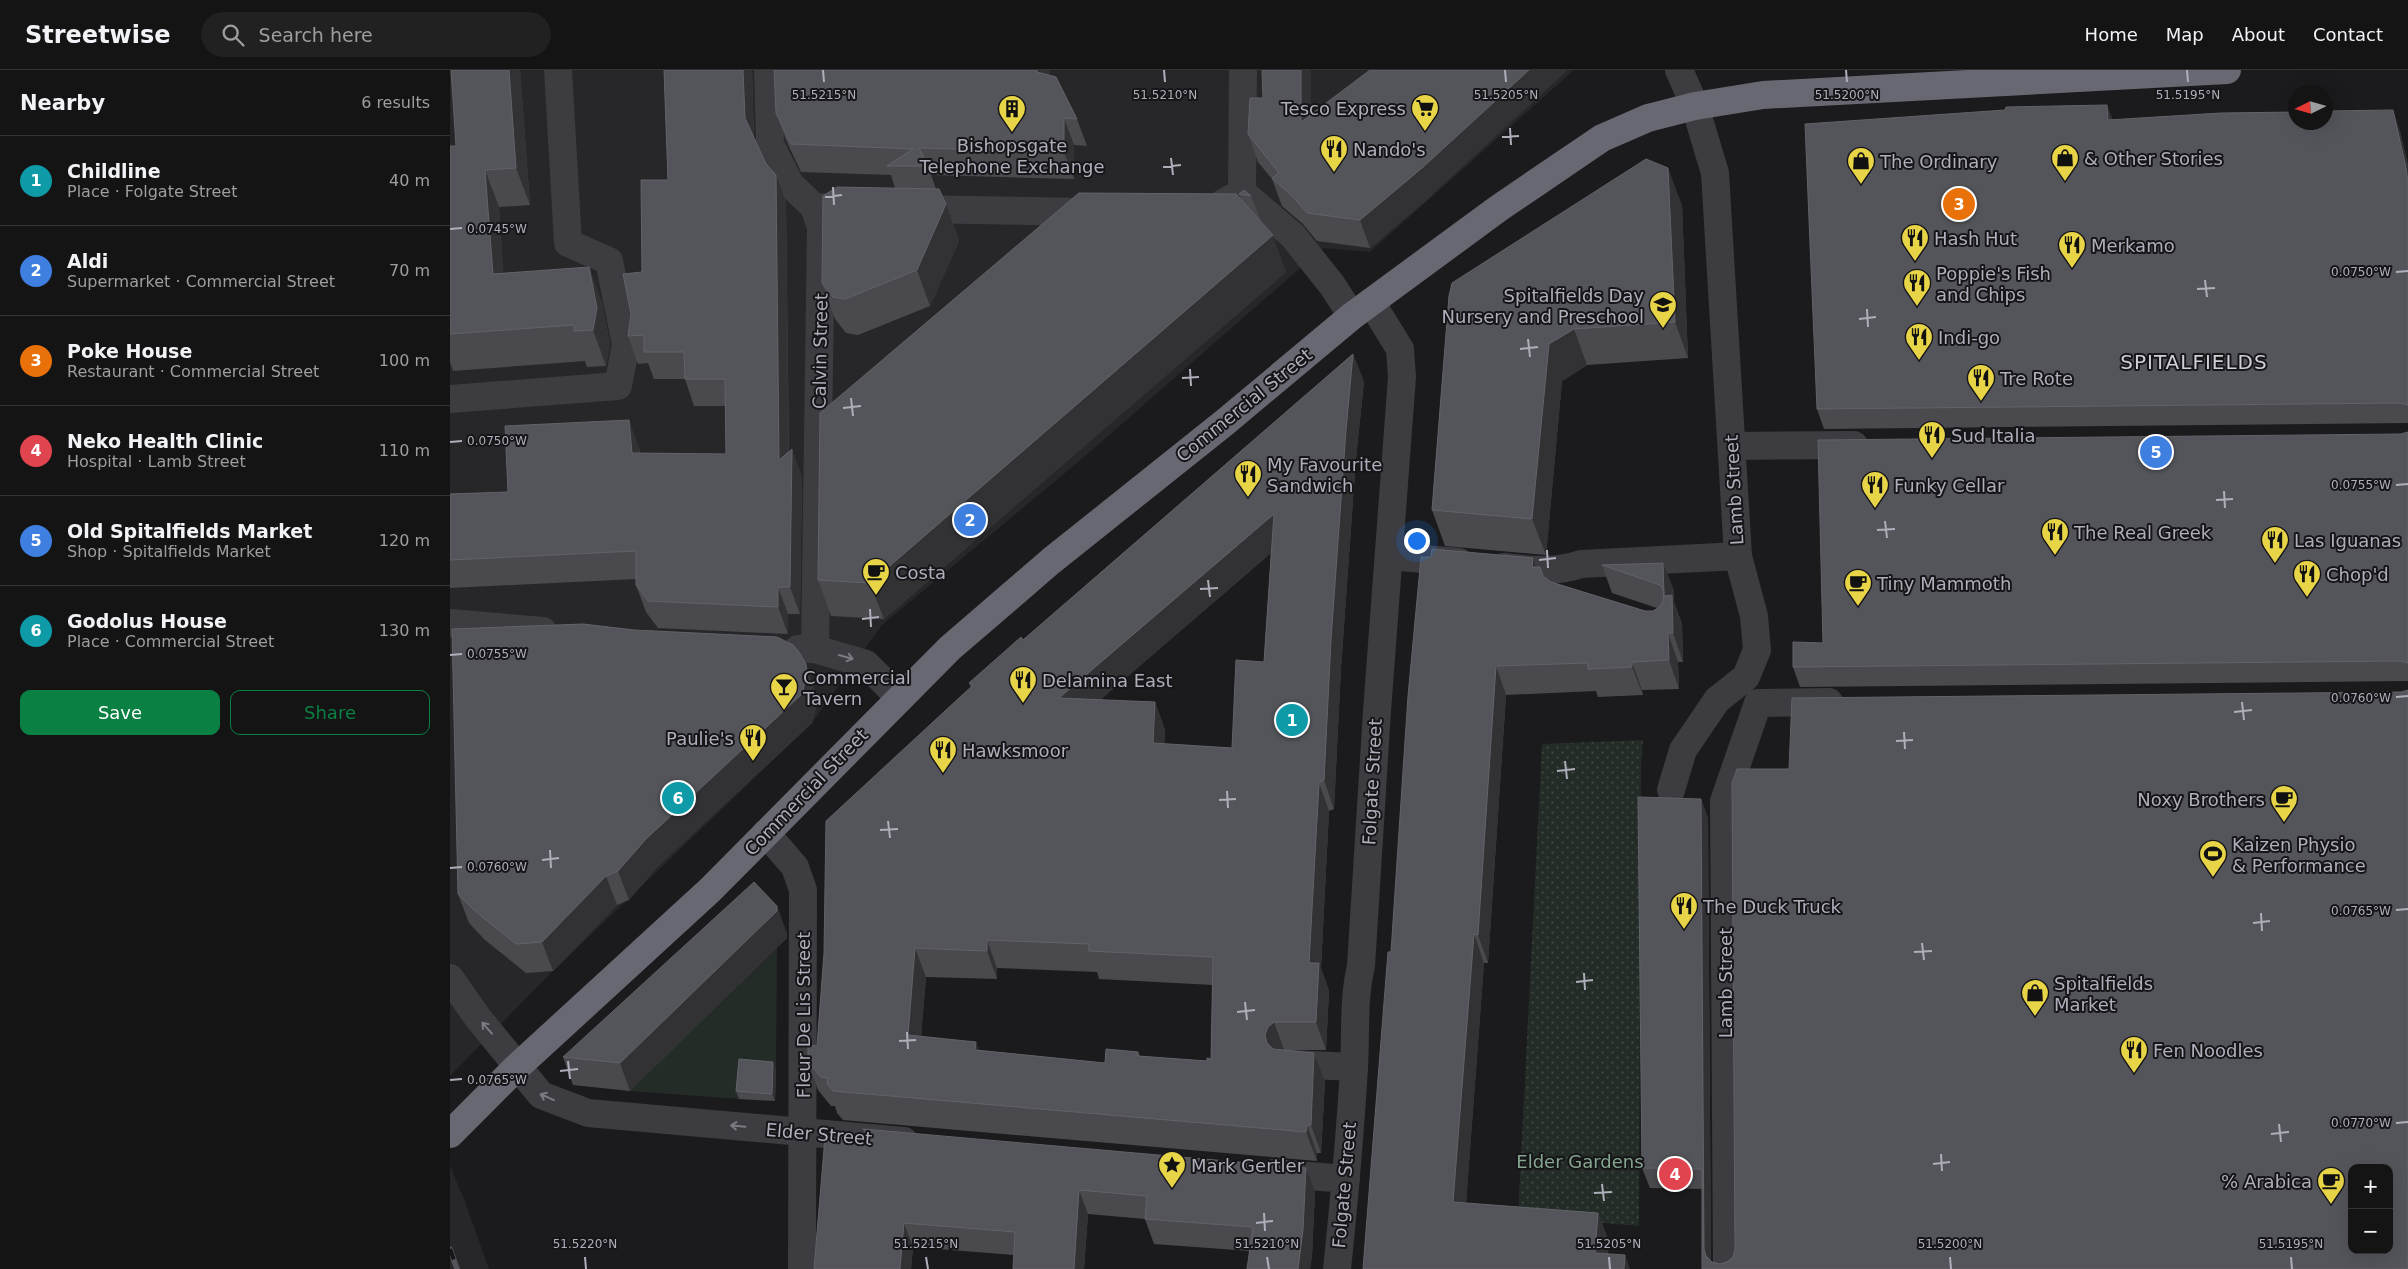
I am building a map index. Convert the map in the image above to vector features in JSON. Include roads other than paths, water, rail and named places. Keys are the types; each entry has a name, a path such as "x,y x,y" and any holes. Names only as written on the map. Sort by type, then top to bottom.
{"highway":[{"name":"Commercial Street","path":"450,1134 517,1066 710,890 899,697 950,648 1051,561 1224,423 1362,309 1499,208 1602,138 1648,118 1695,106 1788,93 2227,70"}],"street":[{"path":"450,398 618,386 626,344 609,261 568,243 558,70"},
{"name":"Calvin Street","path":"768,70 770,144 790,184 814,207 821,227 815,648"},
{"path":"1176,214 1205,214 1242,192 1243,70"},
{"name":"Lamb Street","path":"1389,556 1557,579 1581,564 1738,556 1715,173 1695,106 1679,70"},
{"name":"Folgate Street","path":"1242,192 1293,236 1332,285 1362,309 1400,349 1402,377 1377,711 1361,966 1356,986 1354,1067 1346,1179 1337,1269"},
{"path":"814,207 1117,213"},
{"path":"1732,446 1883,444"},
{"path":"1671,790 1683,750 1717,700 1746,677 1757,650 1754,616 1738,556"},
{"path":"450,623 570,634"},
{"path":"770,650 815,648 866,664 899,697"},
{"path":"1746,677 1758,703 1850,702"},
{"name":"Lamb Street","path":"1727,1269 1724,801 1758,703"},
{"name":"Fleur De Lis Street","path":"766,833 795,867 803,890 804,1132 802,1269"},
{"name":"Elder Street","path":"450,978 541,1096 588,1113 933,1144"},
{"path":"1291,1064 1354,1067"},
{"path":"1246,1170 1346,1179"}],"railway":[{"path":"450,1249 457,1269"}],"place":[{"name":"Tesco Express","path":"1425,132"},
{"name":"Bishopsgate Telephone Exchange","path":"1012,133"},
{"name":"Nando's","path":"1334,173"},
{"name":"& Other Stories","path":"2065,182"},
{"name":"The Ordinary","path":"1861,185"},
{"name":"Poke House","path":"1959,204"},
{"name":"Hash Hut","path":"1915,262"},
{"name":"Merkamo","path":"2072,269"},
{"name":"Poppie's Fish and Chips","path":"1917,307"},
{"name":"Spitalfields Day Nursery and Preschool","path":"1663,329"},
{"name":"Indi-go","path":"1919,361"},
{"name":"Tre Rote","path":"1981,402"},
{"name":"Old Spitalfields Market","path":"2156,452"},
{"name":"Sud Italia","path":"1932,459"},
{"name":"My Favourite Sandwich","path":"1248,498"},
{"name":"Funky Cellar","path":"1875,509"},
{"name":"Aldi","path":"970,520"},
{"name":"The Real Greek","path":"2055,556"},
{"name":"Las Iguanas","path":"2275,564"},
{"name":"Costa","path":"876,596"},
{"name":"Chop'd","path":"2307,598"},
{"name":"Tiny Mammoth","path":"1858,607"},
{"name":"Delamina East","path":"1023,704"},
{"name":"Commercial Tavern","path":"784,711"},
{"name":"Childline","path":"1292,720"},
{"name":"Paulie's","path":"753,762"},
{"name":"Hawksmoor","path":"943,774"},
{"name":"Godolus House","path":"678,798"},
{"name":"Noxy Brothers","path":"2284,823"},
{"name":"Kaizen Physio & Performance","path":"2213,878"},
{"name":"The Duck Truck","path":"1684,930"},
{"name":"Spitalfields Market","path":"2035,1017"},
{"name":"Fen Noodles","path":"2134,1074"},
{"name":"Neko Health Clinic","path":"1675,1174"},
{"name":"Mark Gertler","path":"1172,1189"},
{"name":"% Arabica","path":"2331,1205"}],"district":[{"name":"SPITALFIELDS","path":"2194,362"}],"park label":[{"name":"Elder Gardens","path":"1580,1161"}]}
